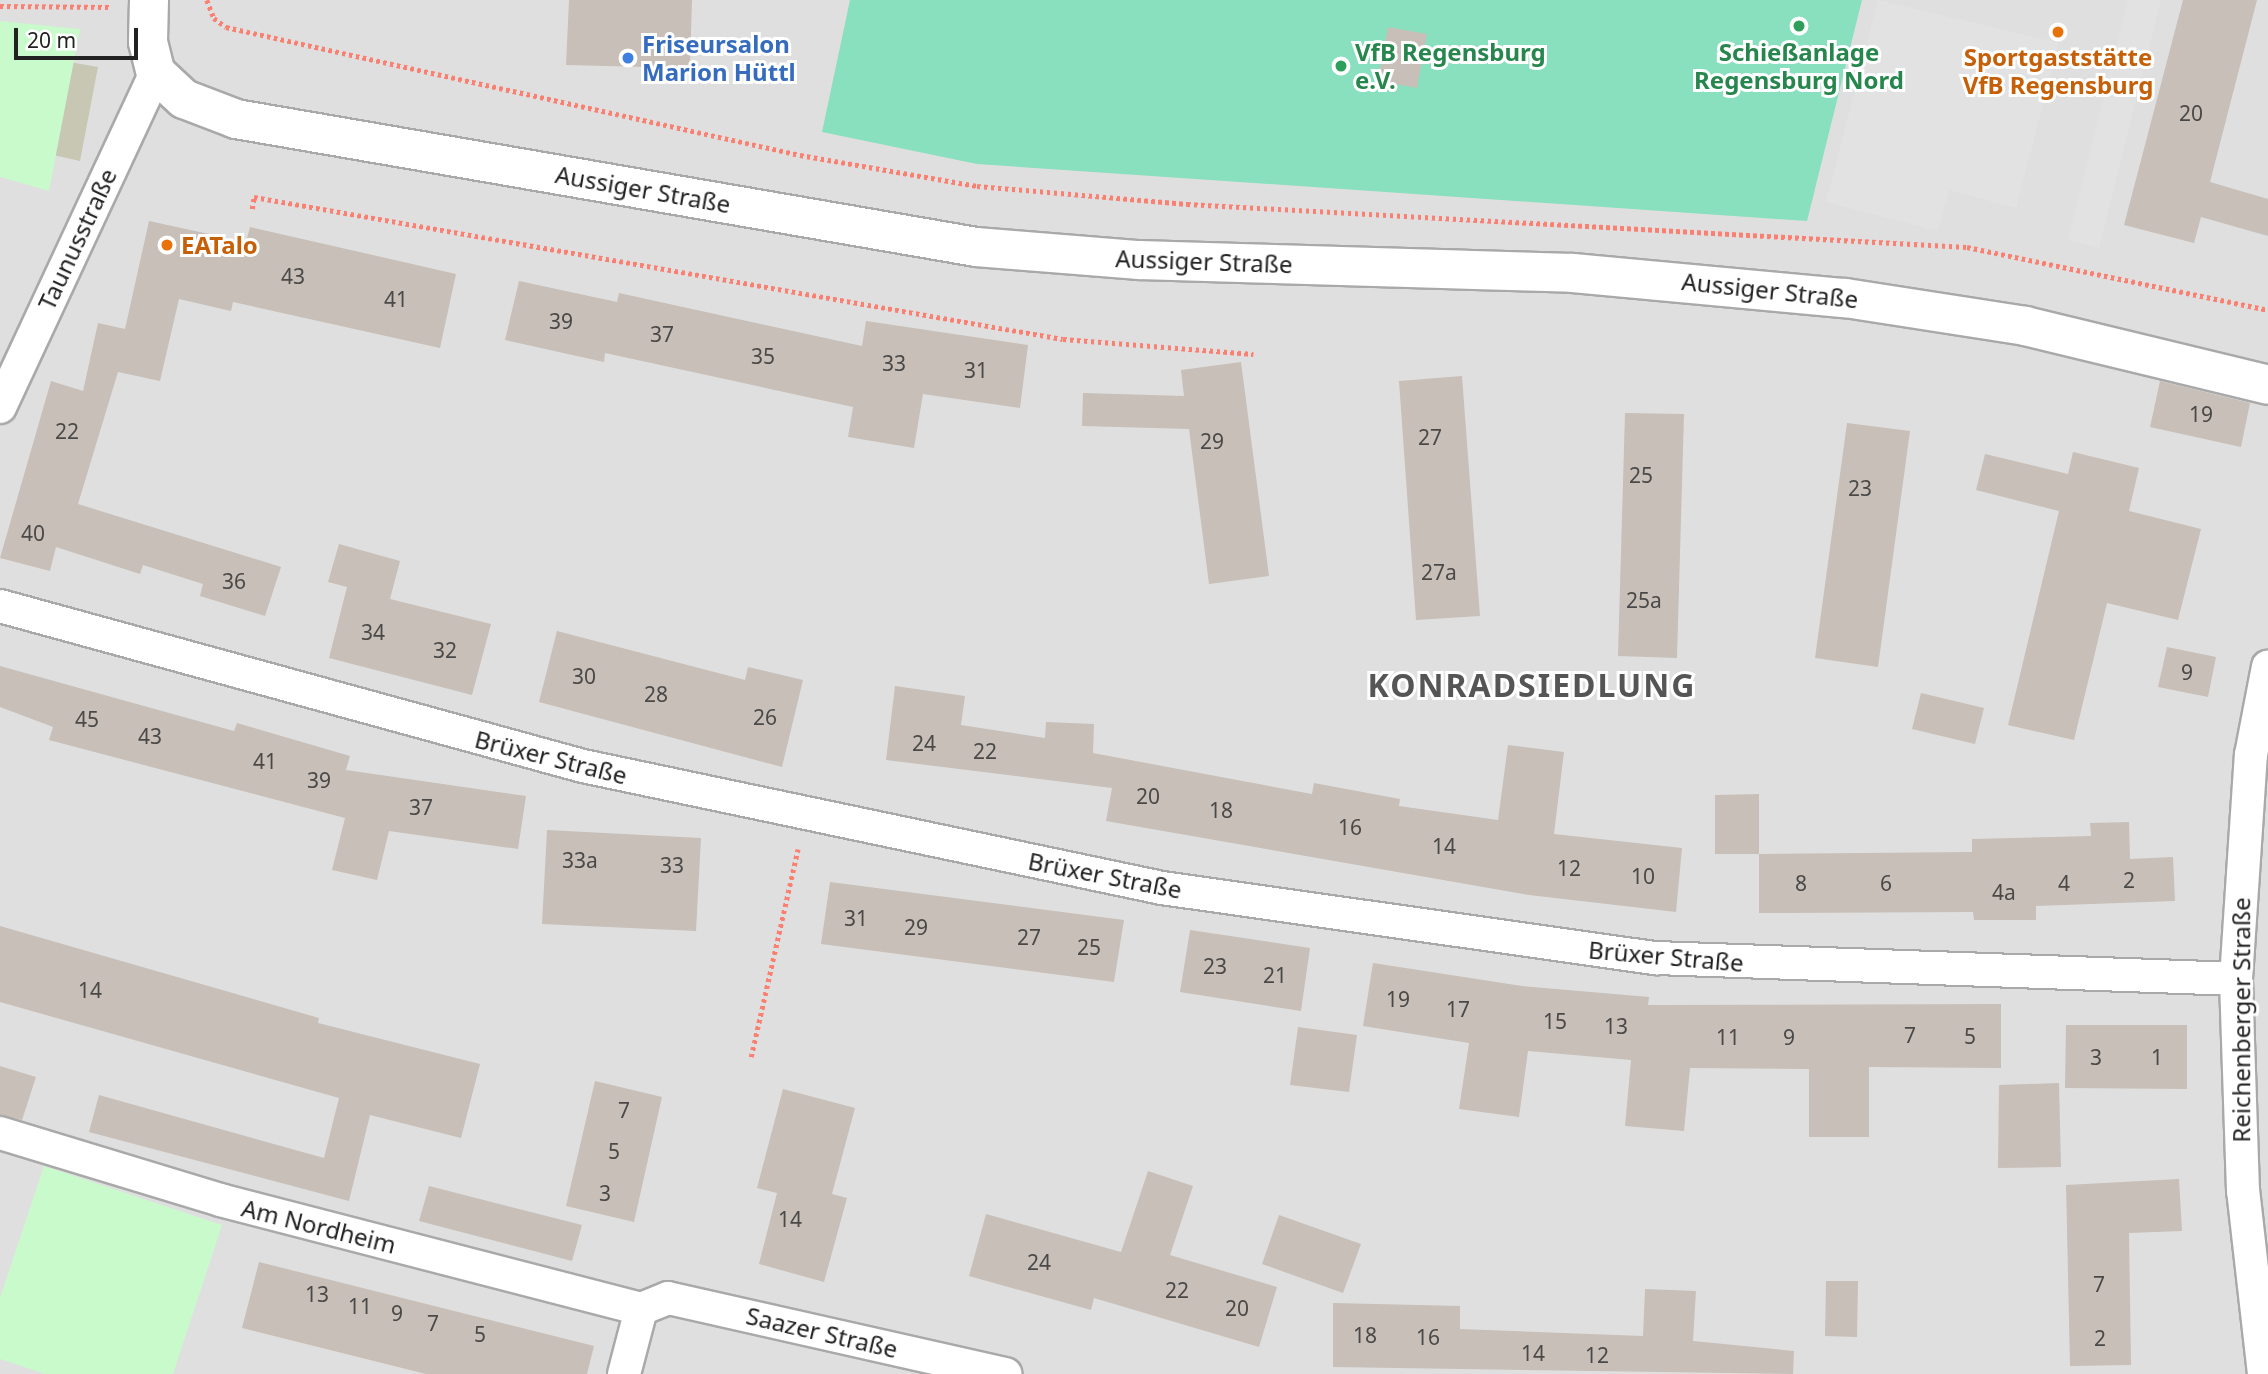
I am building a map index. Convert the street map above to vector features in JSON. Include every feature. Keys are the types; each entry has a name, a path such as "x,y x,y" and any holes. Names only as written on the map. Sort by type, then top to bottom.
{"street":[{"path":"149,3 156,73"},
{"name":"Aussiger Straße","path":"156,73 184,99 236,119 976,247 1139,260 1711,282 2025,326 2268,385"},
{"name":"Taunusstraße","path":"0,407 156,73"},
{"name":"Brüxer Straße","path":"0,606 373,713 806,816 1162,888 1656,958 2236,979"},
{"name":"Reichenberger Straße","path":"2264,1374 2244,1191 2236,979 2251,755 2268,667"},
{"name":"Am Nordheim","path":"0,1133 220,1200 641,1309"},
{"name":"Saazer Straße","path":"641,1309 668,1298 1006,1374"},
{"path":"624,1374 641,1309"}],"path":[{"path":"207,0 226,27 800,155 977,186 1188,204 1967,247 2268,310"},
{"path":"0,5 149,3"},
{"path":"252,209 254,197 1063,339 1253,354"},
{"path":"751,1057 806,816"}],"shaded area":[{"path":"0,0 2268,0 2268,1374 0,1374"},
{"path":"1878,0 2059,43 2016,208 1949,190 1938,231 1826,202"},
{"path":"2128,0 2161,0 2099,248 2068,240"},
{"path":"0,50 98,67 80,161 0,143"}],"green space":[{"name":"VfB Regensburg e.V.","path":"850,0 1862,0 1807,221 977,164 822,132"},
{"path":"0,21 80,29 49,191 0,177"},
{"path":"44,1166 222,1225 173,1374 45,1374 0,1359 0,1298"}],"building":[{"path":"569,0 692,0 690,68 566,65"},
{"path":"2183,0 2257,0 2210,182 2268,199 2268,236 2201,217 2194,243 2124,225"},
{"path":"1388,27 1427,34 1417,88 1378,81"},
{"path":"149,221 246,242 250,227 456,274 440,348 233,302 231,311 179,299 160,381 118,372 78,504 281,567 265,616 200,596 203,584 143,565 140,574 56,547 50,571 0,558 51,381 83,391 98,323 125,329"},
{"path":"519,281 617,302 619,293 862,346 866,321 1028,345 1020,408 923,394 914,448 848,437 853,407 605,353 604,362 505,340"},
{"path":"1241,362 1269,576 1209,584 1189,429 1082,426 1083,393 1184,396 1181,370"},
{"path":"1462,376 1480,616 1416,620 1399,381"},
{"path":"2160,381 2250,403 2241,447 2150,427"},
{"path":"1625,413 1684,414 1677,658 1618,656"},
{"path":"1847,423 1910,431 1878,667 1815,658"},
{"path":"2073,452 2139,468 2129,511 2201,529 2178,620 2107,603 2074,740 2008,725 2059,511 1976,490 1985,454 2068,474"},
{"path":"339,544 400,561 390,599 491,624 472,695 329,658 347,587 328,582"},
{"path":"557,631 745,680 748,667 803,680 782,767 539,702"},
{"path":"2167,647 2216,657 2208,697 2158,687"},
{"path":"0,666 234,731 237,723 350,756 346,770 526,796 518,849 389,831 377,880 332,870 345,818 49,740 53,727 0,707"},
{"path":"895,686 965,696 961,725 1045,738 1046,722 1094,724 1093,753 1312,794 1314,783 1400,799 1399,806 1498,820 1508,745 1564,752 1554,834 1682,848 1676,912 1529,895 1106,821 1112,788 886,760"},
{"path":"1921,693 1984,708 1975,744 1912,729"},
{"path":"1759,794 1759,854 1715,854 1715,795"},
{"path":"2129,822 2130,859 2173,857 2175,901 2036,906 2036,920 1974,920 1973,912 1759,913 1759,854 1972,852 1972,839 2091,836 2090,823"},
{"path":"547,830 701,838 696,931 542,924"},
{"path":"830,882 1124,920 1114,982 821,944"},
{"path":"0,926 319,1018 318,1023 480,1064 461,1138 370,1115 349,1201 89,1132 99,1095 324,1158 339,1098 0,1002"},
{"path":"1190,930 1310,948 1301,1011 1180,992"},
{"path":"1373,963 1522,986 1649,997 1648,1005 2001,1004 2001,1068 1869,1067 1869,1137 1809,1137 1809,1069 1690,1068 1684,1131 1625,1126 1631,1060 1528,1051 1519,1117 1459,1109 1469,1043 1363,1026"},
{"path":"2066,1025 2187,1025 2187,1089 2065,1088"},
{"path":"1298,1027 1357,1035 1349,1092 1290,1085"},
{"path":"0,1066 36,1077 22,1120 0,1115"},
{"path":"595,1081 662,1097 634,1222 566,1206"},
{"path":"2059,1083 2061,1167 1998,1168 1999,1085"},
{"path":"783,1089 855,1108 832,1194 847,1198 824,1282 759,1264 777,1193 757,1188"},
{"path":"1148,1171 1193,1186 1170,1255 1277,1287 1259,1347 1094,1298 1091,1310 969,1276 986,1214 1121,1252"},
{"path":"2179,1179 2182,1231 2129,1233 2131,1365 2070,1366 2066,1185"},
{"path":"429,1186 582,1225 572,1261 419,1221"},
{"path":"1279,1215 1361,1244 1343,1293 1262,1264"},
{"path":"259,1262 594,1346 587,1374 426,1374 242,1328"},
{"path":"1826,1281 1858,1281 1857,1337 1825,1336"},
{"path":"1645,1289 1696,1291 1693,1341 1794,1351 1793,1374 1333,1367 1333,1303 1460,1306 1460,1329 1643,1336"}],"place":[{"name":"Schießanlage Regensburg Nord","path":"1799,26"},
{"name":"Sportgaststätte VfB Regensburg","path":"2058,32"},
{"name":"Friseursalon Marion Hüttl","path":"628,58"},
{"name":"VfB Regensburg e.V.","path":"1341,66"},
{"name":"EATalo","path":"167,245"}],"district":[{"name":"KONRADSIEDLUNG","path":"1532,685"}]}
